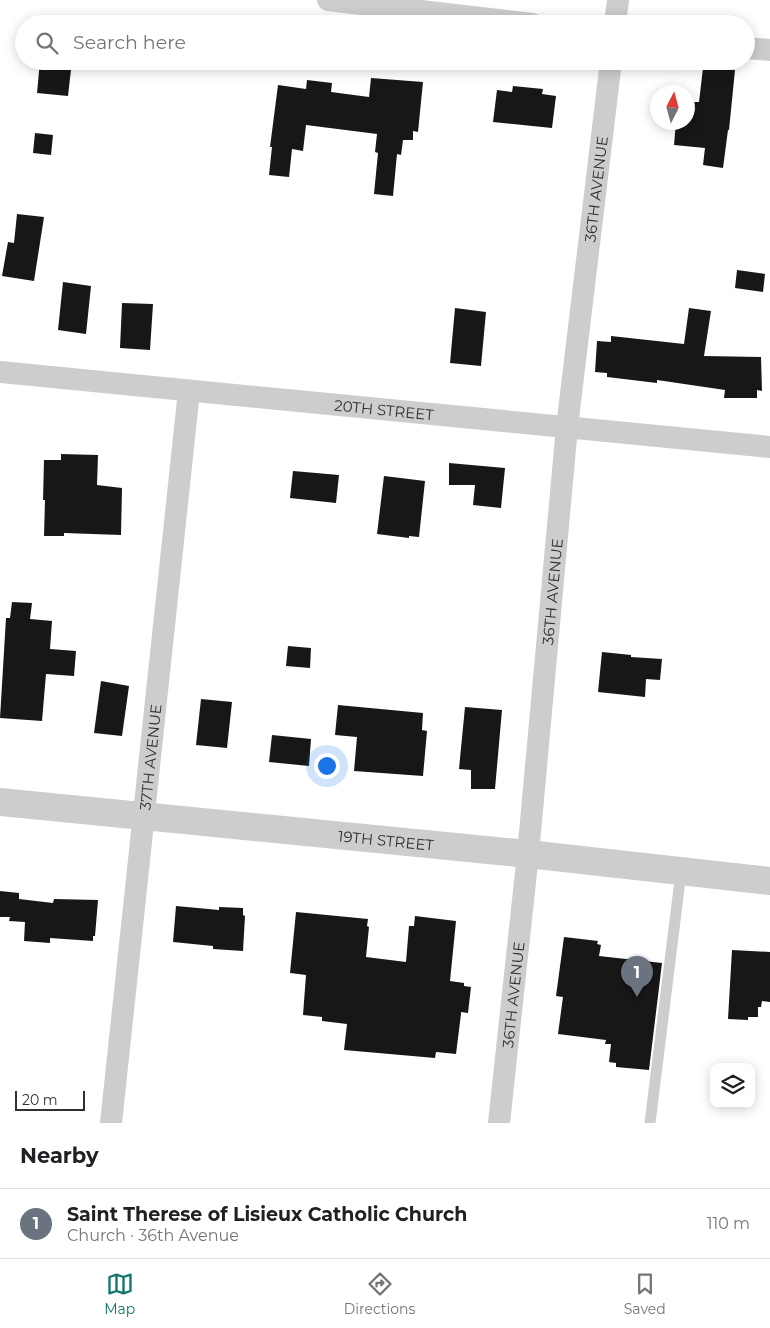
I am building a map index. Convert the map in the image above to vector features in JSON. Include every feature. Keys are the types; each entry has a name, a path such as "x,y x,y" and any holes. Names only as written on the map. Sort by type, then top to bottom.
{"street":[{"path":"328,0 456,15"},
{"path":"616,15 618,0"},
{"path":"755,49 770,50"},
{"name":"36TH AVENUE","path":"500,1123 528,854 567,427 610,70"},
{"name":"20TH STREET","path":"0,372 770,447"},
{"name":"37TH AVENUE","path":"111,1123 189,391"},
{"name":"19TH STREET","path":"0,802 528,854 770,881"}],"lane":[{"path":"650,1123 681,872"}],"building":[{"path":"39,70 71,70 68,96 37,93"},
{"path":"703,70 735,70 723,168 703,165 705,148 674,145 675,130 695,130 695,102 699,102"},
{"path":"371,78 423,82 418,132 413,131 413,140 403,140 401,155 397,154 393,196 374,194 378,153 375,152 377,134 306,125 303,151 292,149 289,177 269,175 272,147 270,147 278,85 306,89 307,80 332,83 331,92 369,97"},
{"path":"513,86 543,89 542,94 556,96 552,128 493,122 497,90 512,92"},
{"path":"35,133 53,135 51,155 33,153"},
{"path":"17,214 44,217 34,281 2,276 8,242 14,243"},
{"path":"737,270 765,274 763,292 735,288"},
{"path":"63,282 91,286 86,334 58,330"},
{"path":"122,303 153,304 150,350 120,348"},
{"path":"455,308 486,312 481,366 450,363"},
{"path":"689,308 711,311 704,356 761,357 762,391 757,390 757,398 724,398 725,390 657,380 657,383 607,377 607,373 595,372 597,341 611,342 611,336 684,344"},
{"path":"61,454 98,455 97,485 122,488 121,535 64,533 64,536 44,536 44,460 61,460"},
{"path":"449,463 505,468 501,508 473,505 475,485 449,485"},
{"path":"293,471 339,475 336,503 290,498"},
{"path":"384,476 425,481 419,537 409,536 409,538 377,534"},
{"path":"12,602 32,603 30,619 52,621 50,649 76,651 74,676 46,674 42,721 0,718 6,618 10,618"},
{"path":"288,646 311,648 310,668 286,666"},
{"path":"602,652 631,655 631,657 662,659 660,680 646,679 645,697 598,692"},
{"path":"101,681 129,686 122,736 94,733"},
{"path":"201,699 232,702 227,748 196,745"},
{"path":"338,705 423,713 422,730 427,731 423,776 354,771 357,737 335,735"},
{"path":"465,707 502,710 495,789 471,789 471,770 459,769"},
{"path":"272,735 311,739 309,766 269,762"},
{"path":"0,891 19,893 19,899 53,903 54,899 98,900 93,941 50,938 50,943 24,941 25,922 9,921 10,917 0,917"},
{"path":"176,906 219,910 219,907 243,908 243,915 245,916 243,951 213,949 213,946 173,942"},
{"path":"296,912 368,919 366,957 406,962 409,926 414,926 415,916 456,921 450,981 464,983 464,986 471,987 468,1013 461,1012 456,1054 436,1052 435,1058 344,1050 347,1024 322,1021 322,1017 303,1015 306,975 290,973"},
{"path":"564,937 598,941 597,944 601,945 599,956 662,963 649,1070 616,1067 616,1063 609,1062 611,1044 605,1044 606,1040 558,1034 563,997 556,996"},
{"path":"732,950 770,952 770,1002 762,1001 761,1007 758,1007 758,1017 748,1017 748,1020 728,1019"}],"place":[{"name":"Saint Therese of Lisieux Catholic Church","path":"637,997"}]}
